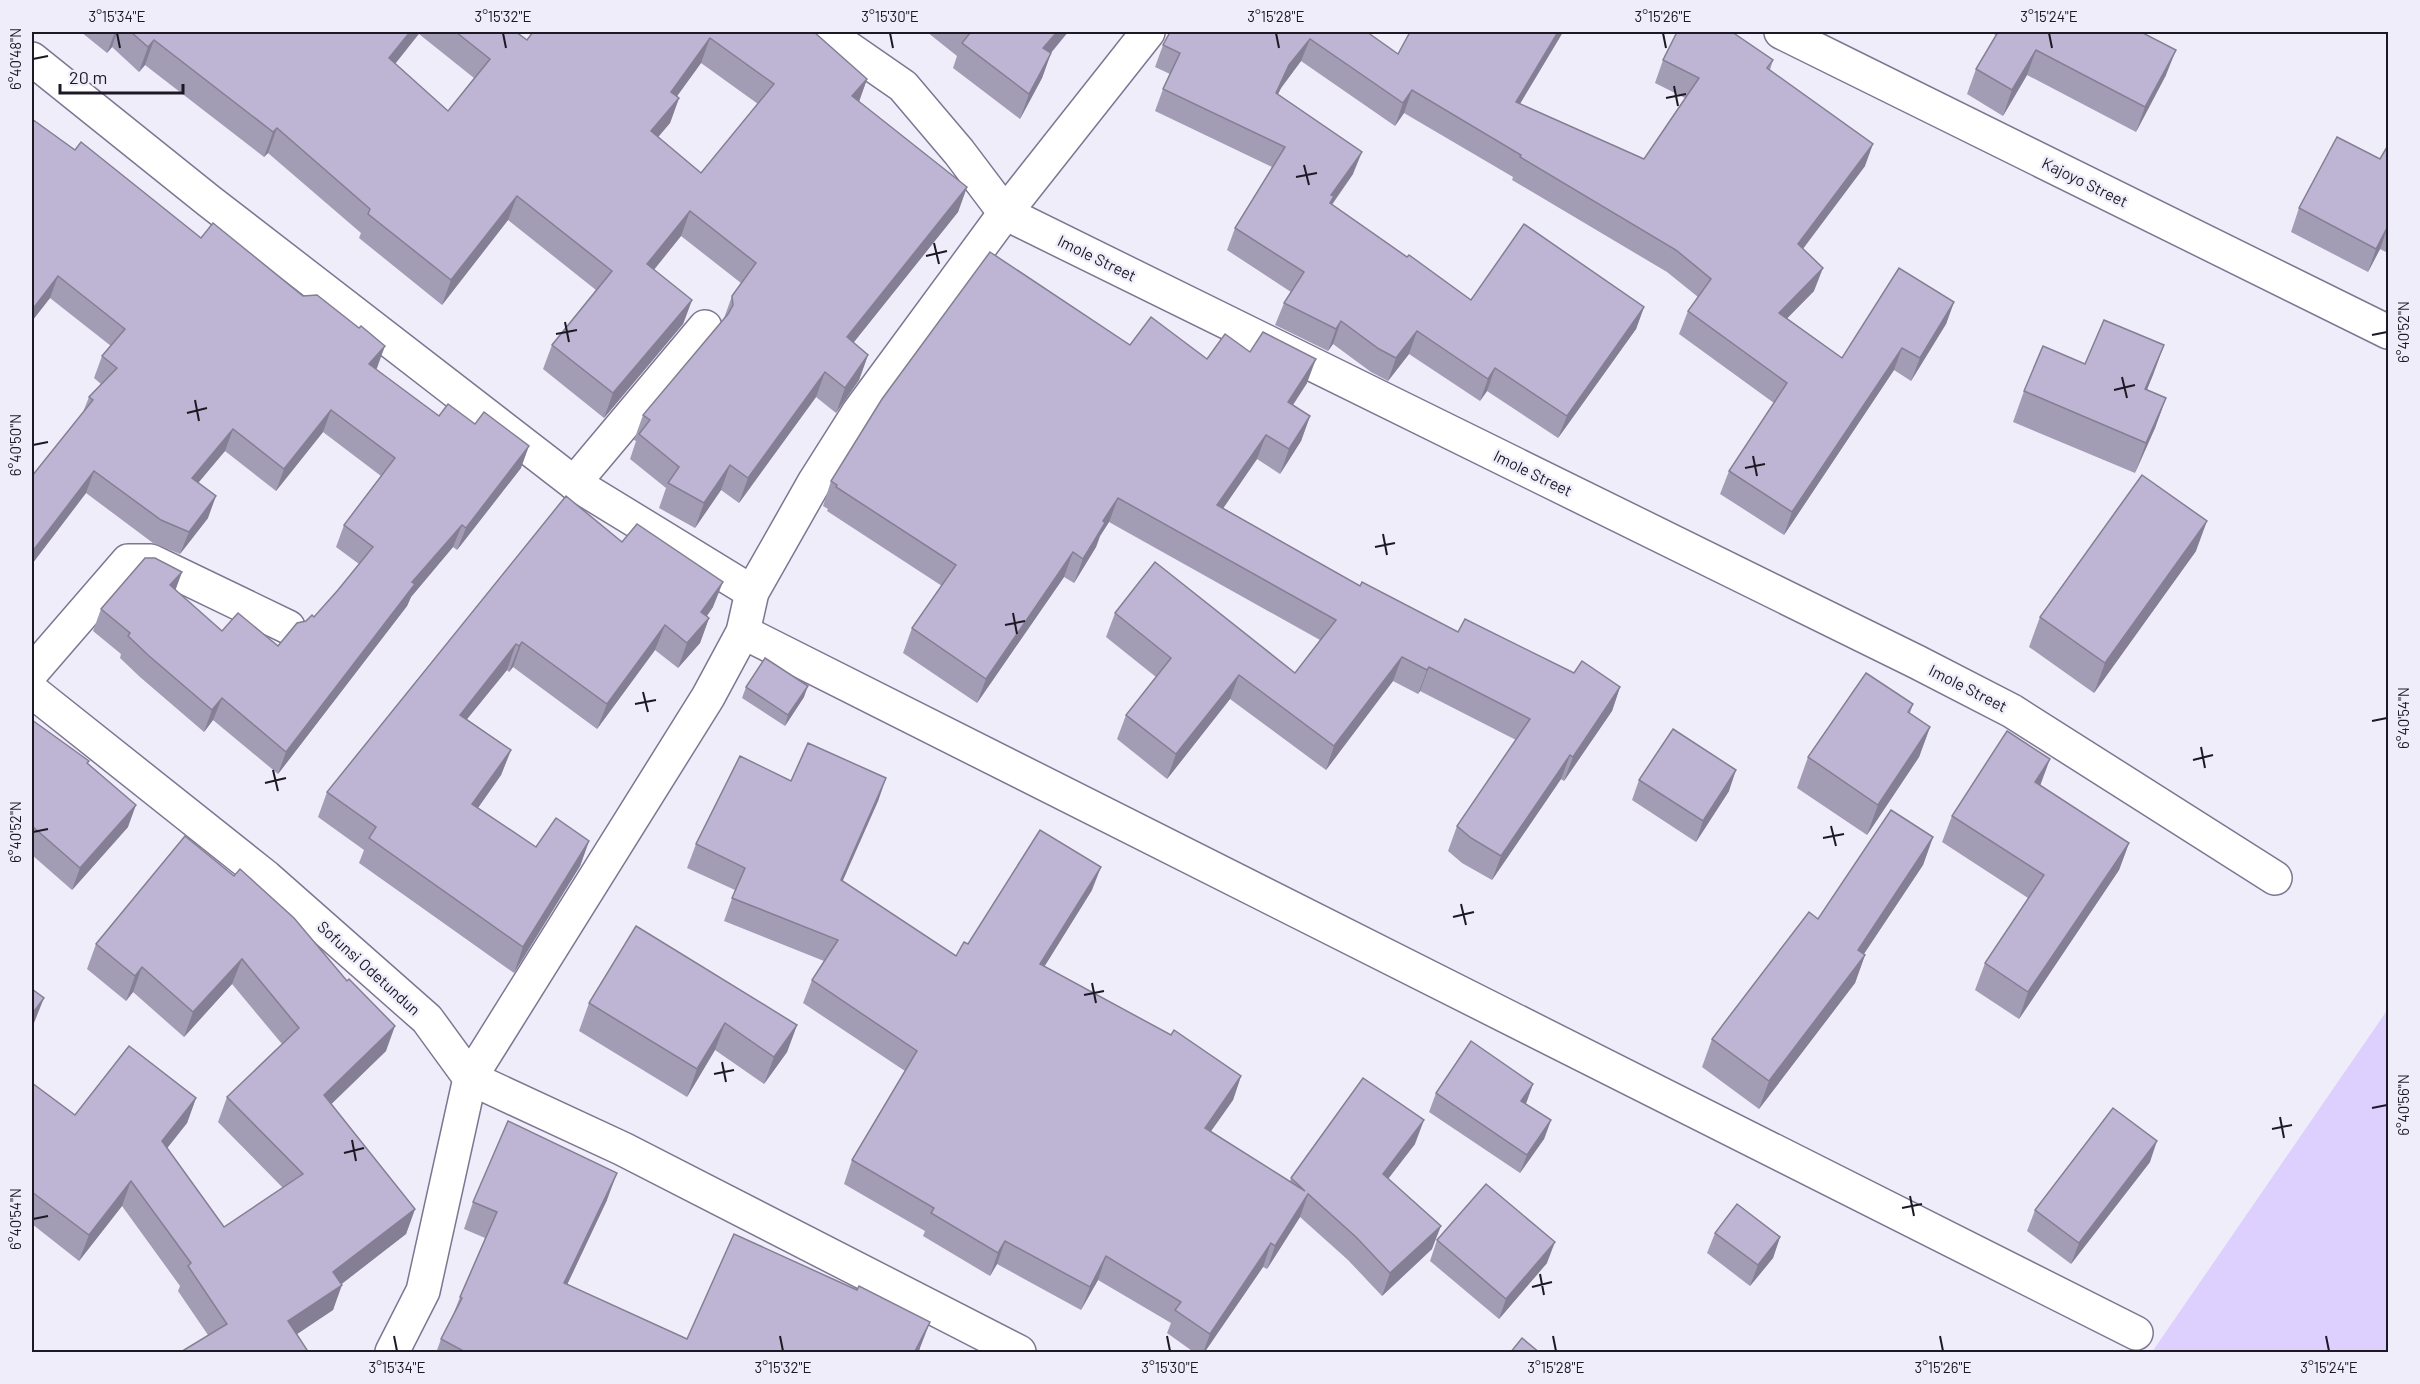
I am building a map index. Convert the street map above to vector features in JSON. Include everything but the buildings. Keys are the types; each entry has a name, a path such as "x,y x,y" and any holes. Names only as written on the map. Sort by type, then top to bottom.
{"street":[{"name":"Imole Street","path":"825,32 903,86 959,152 1005,213 2012,711 2118,781 2275,878"},
{"path":"392,1353 423,1291 470,1078 708,697 743,632 752,592 815,481 858,413 1005,213 1148,32"},
{"name":"Kajoyo Street","path":"1781,32 2388,332"},
{"path":"32,59 209,201 574,483 752,592"},
{"path":"574,483 705,327"},
{"path":"32,672 128,561 151,561 288,627"},
{"path":"743,632 2136,1333"},
{"name":"Sofunsi Odetundun","path":"32,691 266,877 427,1019 470,1078"},
{"path":"470,1078 623,1149 1019,1353"}],"shaded area":[{"path":"2388,1009 2388,1352 2152,1352"}]}
